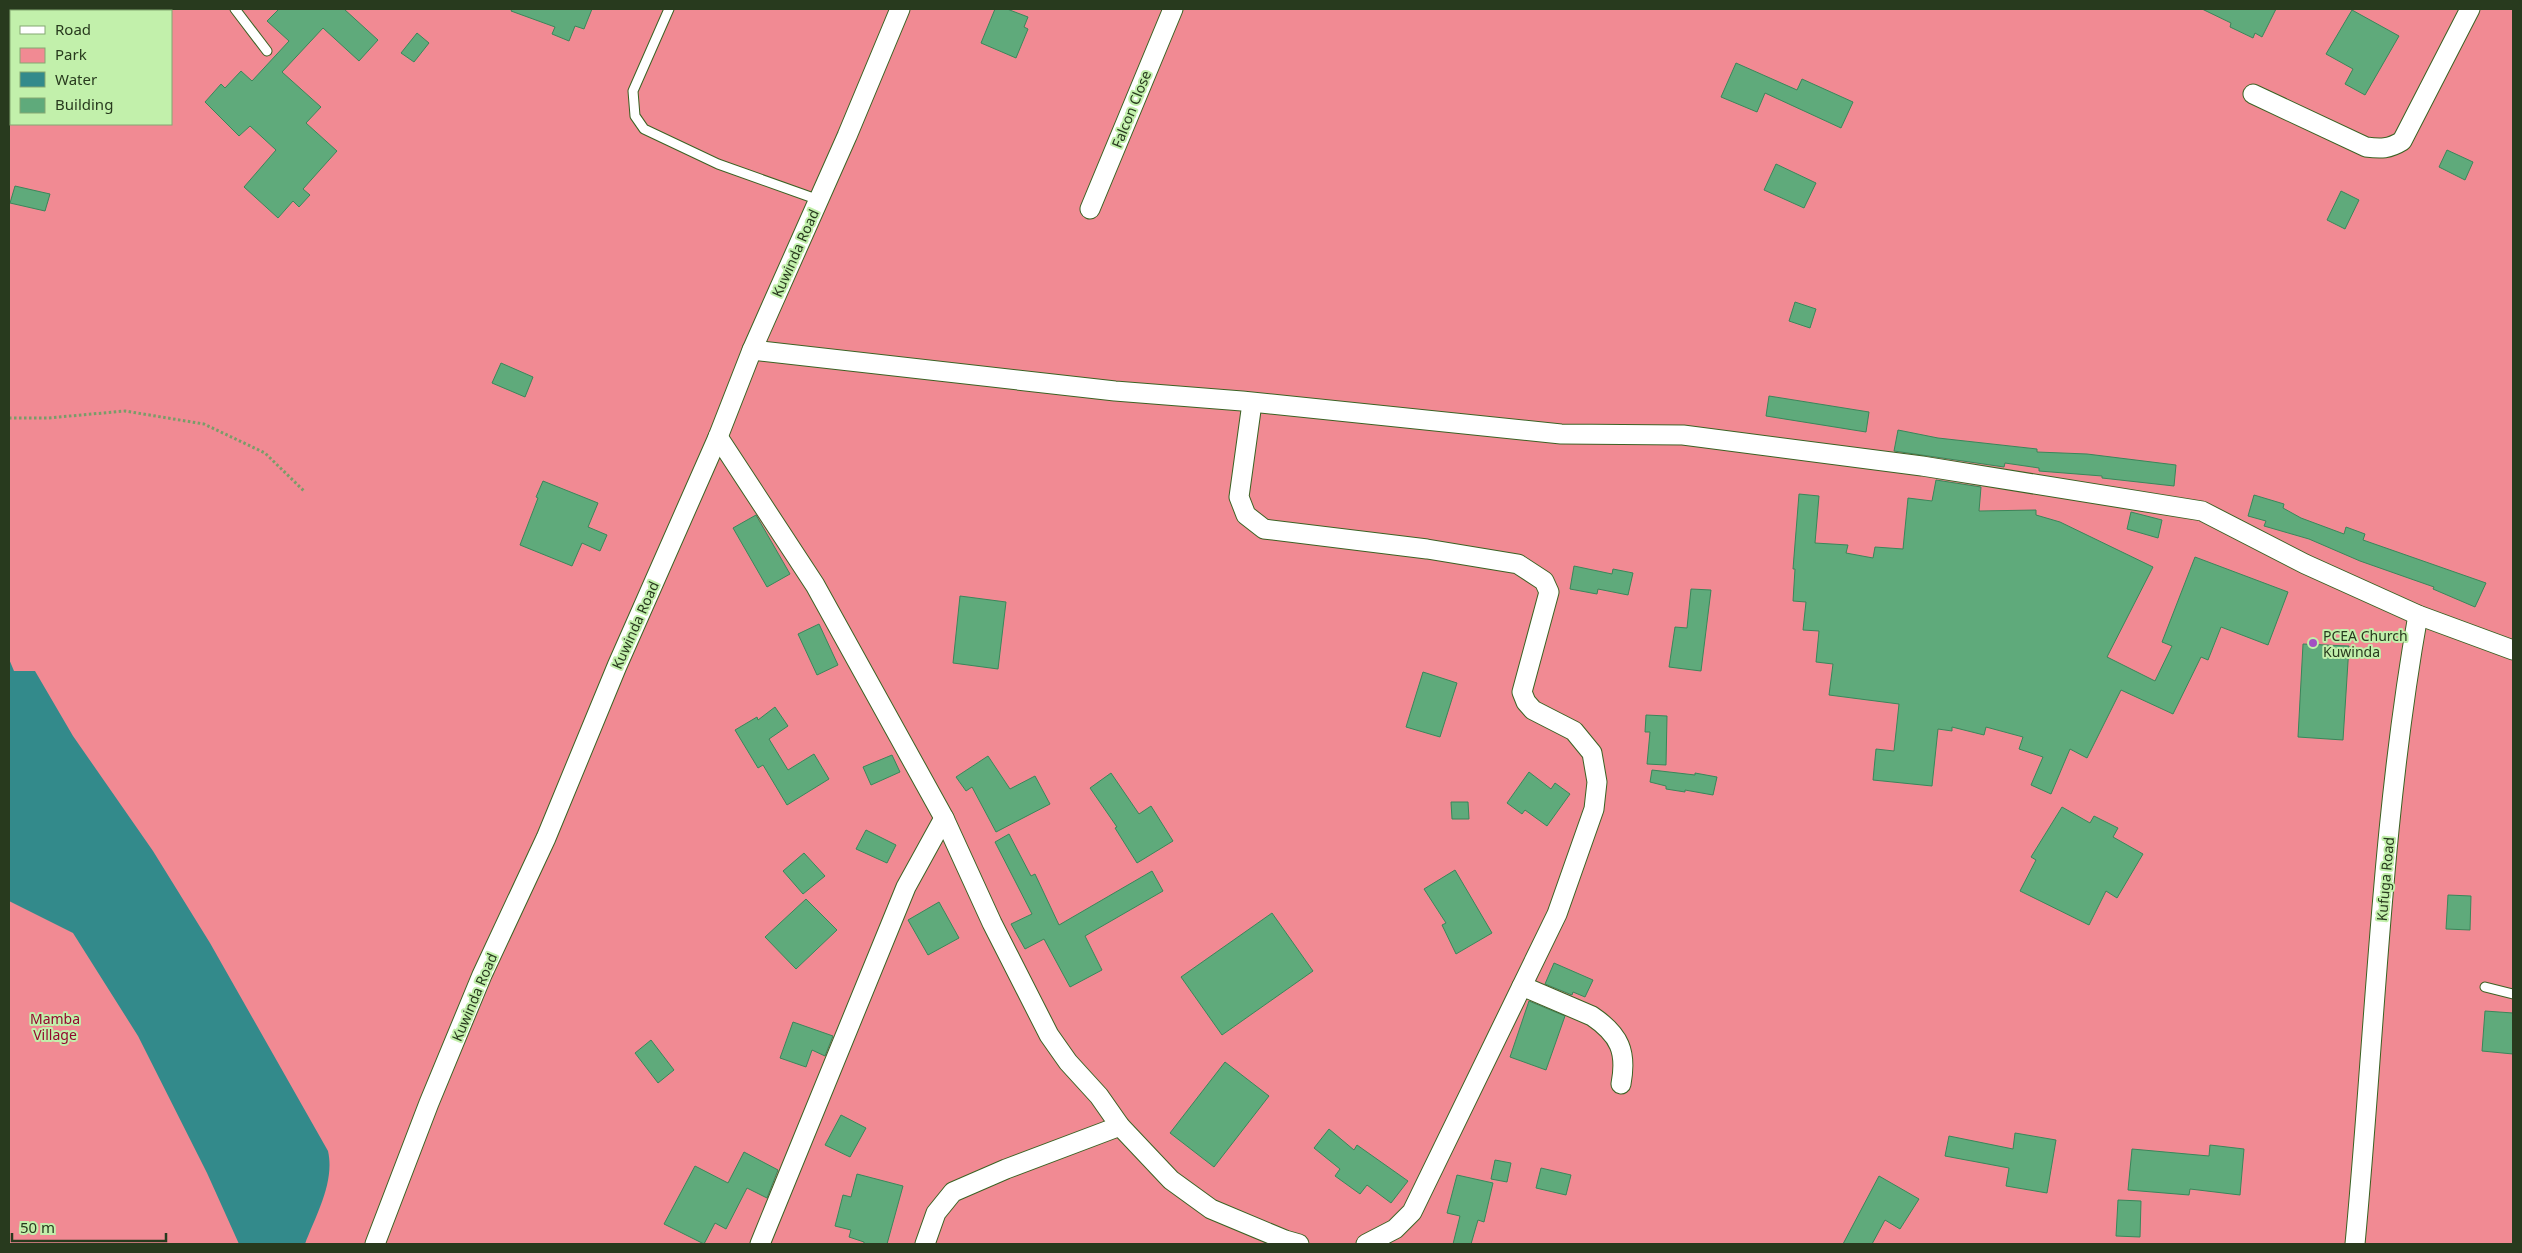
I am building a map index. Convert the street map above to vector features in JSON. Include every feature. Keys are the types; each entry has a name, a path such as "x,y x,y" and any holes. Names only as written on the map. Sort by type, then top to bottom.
{"street":[{"name":"Kuwinda Road","path":"375,1244 429,1103 478,984 546,838 617,666 718,437 752,350 900,9"},
{"name":"Falcon Close","path":"1090,209 1173,9"},
{"path":"2253,94 2366,147 2382,149 2392,147 2402,141 2470,9"},
{"path":"752,350 1114,391 1561,434 1683,435 1922,466 2202,511 2305,564 2418,615 2513,650"},
{"path":"1252,403 1239,497 1246,515 1264,529 1427,549 1518,564 1544,580 1549,592 1522,692 1526,702 1533,710 1574,731 1592,752 1597,782 1594,809 1557,914 1412,1212 1395,1229 1366,1244"},
{"path":"718,437 815,585 944,818 992,923 1049,1035 1068,1062 1099,1096 1120,1126 1172,1180 1211,1209 1299,1244"},
{"name":"Kufuga Road","path":"2355,1244 2392,808 2406,683 2418,615"},
{"path":"760,1244 906,887 944,818"},
{"path":"1522,986 1592,1016 1602,1023 1622,1048 1625,1064 1621,1084"},
{"path":"925,1244 936,1213 953,1192 1006,1169 1120,1126"}],"lane":[{"path":"236,9 267,51"},
{"path":"669,9 633,91 635,116 644,129 718,164 818,200"},
{"path":"2485,987 2513,994"}],"path":[{"path":"9,418 48,418 125,411 204,424 265,453 304,491"}],"green space":[{"name":"Mamba Village","path":"9,9 2513,9 2513,1244 9,1244"}],"water":[{"path":"9,659 14,671 35,671 73,736 153,851 210,943 328,1151 329,1175 327,1186 305,1244 239,1244 207,1173 138,1036 73,933 9,901"}],"building":[{"path":"279,9 344,9 378,40 359,61 323,28 282,72 321,107 306,123 337,151 303,189 310,195 299,207 293,201 278,218 244,187 276,150 250,126 239,136 205,102 221,84 225,88 241,71 252,81 289,41 267,21"},
{"path":"512,9 592,9 584,29 575,26 569,41 552,34 555,27 511,11"},
{"path":"995,9 1007,9 1028,17 1024,27 1028,29 1016,58 981,43"},
{"path":"2202,9 2276,9 2262,37 2255,33 2253,38 2230,27 2231,23"},
{"path":"2352,10 2399,36 2365,95 2345,84 2353,69 2326,54"},
{"path":"417,33 429,43 414,62 401,53"},
{"path":"1736,63 1797,90 1802,79 1853,102 1841,128 1765,93 1757,112 1721,97"},
{"path":"2447,150 2473,162 2465,180 2439,167"},
{"path":"1776,164 1816,183 1804,208 1764,190"},
{"path":"15,186 50,194 45,211 10,203"},
{"path":"2341,191 2359,200 2345,229 2327,220"},
{"path":"1795,302 1816,309 1810,328 1789,321"},
{"path":"501,363 533,377 525,397 492,383"},
{"path":"1769,396 1869,412 1866,432 1766,416"},
{"path":"1898,430 1938,438 2037,449 2037,452 2087,454 2176,465 2174,486 2102,478 2102,476 2039,471 2039,468 2005,463 2004,467 1894,451"},
{"path":"1936,480 1981,487 1979,511 2036,510 2036,515 2060,522 2153,567 2107,657 2155,681 2172,646 2162,642 2195,557 2288,592 2268,645 2221,627 2208,660 2201,657 2173,714 2121,690 2087,758 2070,749 2051,794 2031,785 2043,757 2019,749 2023,737 1986,727 1984,735 1952,727 1952,731 1938,729 1932,786 1873,780 1876,749 1894,751 1899,704 1829,695 1833,664 1816,662 1819,631 1803,630 1806,602 1793,601 1795,569 1793,569 1799,494 1819,496 1815,543 1848,545 1846,553 1873,558 1875,547 1903,549 1908,498 1932,501"},
{"path":"543,481 598,503 588,527 607,535 600,551 582,543 572,566 520,545"},
{"path":"2254,495 2284,504 2283,508 2301,518 2344,534 2346,527 2365,534 2363,540 2486,583 2475,607 2433,589 2434,587 2360,561 2309,539 2264,526 2266,521 2248,516"},
{"path":"2131,512 2162,520 2158,538 2127,529"},
{"path":"756,515 790,574 767,587 733,528"},
{"path":"1574,566 1612,574 1613,569 1633,573 1628,595 1598,589 1597,594 1570,589"},
{"path":"1691,589 1711,590 1701,671 1669,667 1675,627 1687,628"},
{"path":"960,596 1006,602 998,669 953,663"},
{"path":"819,624 838,665 817,675 798,634"},
{"path":"2303,644 2349,646 2343,740 2298,737"},
{"path":"1423,672 1457,683 1440,737 1406,727"},
{"path":"775,707 788,726 769,739 788,770 814,754 829,779 787,805 763,765 758,768 735,730 757,717 758,720"},
{"path":"1646,715 1667,716 1666,765 1647,764 1650,732 1645,732"},
{"path":"892,755 900,772 871,785 863,767"},
{"path":"988,756 1010,789 1035,776 1050,804 996,832 972,787 966,791 956,777"},
{"path":"1652,770 1695,775 1695,773 1717,777 1713,795 1666,789 1666,786 1650,782"},
{"path":"1529,772 1551,789 1555,783 1570,794 1547,826 1525,810 1522,814 1507,803"},
{"path":"1111,773 1139,814 1151,806 1173,841 1137,863 1115,828 1117,827 1090,788"},
{"path":"1451,802 1468,802 1469,819 1452,819"},
{"path":"2062,807 2090,823 2094,816 2118,828 2113,837 2143,854 2117,898 2106,891 2089,925 2020,891 2036,860 2031,857"},
{"path":"866,830 896,845 887,863 856,849"},
{"path":"1009,834 1031,876 1035,874 1059,925 1152,871 1163,891 1085,936 1102,970 1070,987 1044,939 1025,949 1011,924 1032,914 995,842"},
{"path":"804,853 825,876 803,894 783,871"},
{"path":"1455,870 1492,933 1456,954 1442,925 1446,923 1424,889"},
{"path":"2448,895 2471,896 2470,930 2446,929"},
{"path":"806,899 837,930 796,969 765,937"},
{"path":"939,902 959,938 928,955 908,920"},
{"path":"1272,913 1313,971 1222,1035 1181,977"},
{"path":"1554,963 1593,980 1585,997 1573,992 1572,995 1545,984"},
{"path":"1529,1001 1565,1016 1546,1070 1510,1057"},
{"path":"2485,1011 2513,1013 2513,1054 2482,1051"},
{"path":"793,1022 833,1036 825,1056 812,1050 806,1067 780,1058"},
{"path":"651,1040 674,1070 658,1083 635,1053"},
{"path":"1225,1062 1269,1096 1214,1167 1170,1133"},
{"path":"841,1115 866,1128 850,1157 825,1145"},
{"path":"1329,1129 1354,1150 1357,1145 1408,1181 1391,1203 1367,1185 1360,1194 1335,1176 1340,1169 1314,1148"},
{"path":"2015,1133 2056,1140 2047,1193 2006,1186 2009,1168 1945,1156 1949,1136 2013,1149"},
{"path":"2210,1145 2244,1149 2240,1195 2190,1189 2189,1195 2128,1190 2132,1149 2209,1156"},
{"path":"744,1152 778,1170 767,1198 747,1188 726,1229 715,1223 704,1244 664,1224 695,1166 728,1183"},
{"path":"1495,1160 1511,1163 1507,1182 1491,1179"},
{"path":"1541,1168 1571,1175 1566,1195 1536,1188"},
{"path":"857,1174 903,1186 887,1244 864,1244 864,1242 849,1237 851,1230 835,1226 843,1195 851,1197"},
{"path":"1457,1175 1493,1183 1484,1222 1478,1220 1471,1244 1453,1244 1460,1216 1447,1213"},
{"path":"1879,1176 1919,1199 1900,1229 1885,1220 1872,1244 1843,1244"},
{"path":"2118,1200 2141,1201 2140,1237 2116,1236"}],"place":[{"name":"PCEA Church Kuwinda","path":"2313,643"}]}
